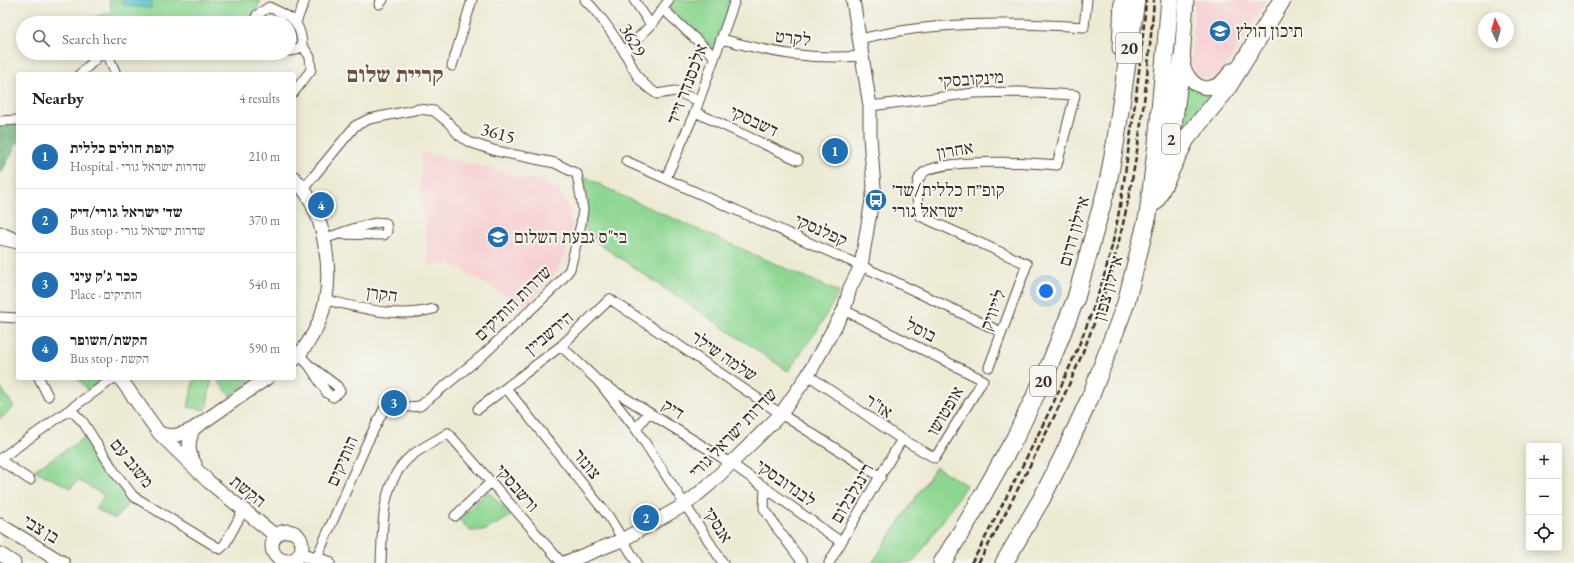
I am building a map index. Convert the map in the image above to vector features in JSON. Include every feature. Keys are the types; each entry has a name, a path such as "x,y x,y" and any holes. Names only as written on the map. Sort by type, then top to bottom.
{"highway":[{"path":"1121,96 1122,0"},
{"name":"איילון דרום","path":"942,563 972,516 1015,438 1048,369 1076,298 1108,183 1136,0"},
{"name":"איילון צפון","path":"1005,562 1042,498 1090,398 1126,304 1148,215 1158,135 1170,0"},
{"path":"1148,215 1186,139 1229,87 1282,0"},
{"name":"2","path":"1148,215 1161,184 1170,148 1182,60"}],"main road":[{"path":"1182,60 1186,0"}],"street":[{"path":"296,89 311,70 310,57 302,45 302,34 296,22 305,0"},
{"path":"452,66 472,0"},
{"name":"3629","path":"585,0 604,22 624,52 633,71 644,85 657,94 675,91 699,101"},
{"path":"634,0 651,25"},
{"name":"אלכסנדר זייד","path":"666,178 695,112 714,56 722,39 736,0"},
{"name":"שדרות ישראל גורי","path":"563,563 622,540 686,504 732,464 781,414 808,375 844,310 850,288 861,266 874,188 870,137 870,106 853,0"},
{"path":"860,39 914,29 965,25 1022,24 1084,27 1086,0"},
{"path":"1182,60 1187,77 1196,85 1203,88 1209,88 1220,84 1229,74 1274,0"},
{"path":"624,52 651,25 667,2 714,56"},
{"path":"257,16 270,7 286,16"},
{"name":"לקרט","path":"722,39 763,50 807,57 834,58 862,56"},
{"path":"296,50 302,45"},
{"path":"82,72 95,60"},
{"path":"110,60 115,72"},
{"name":"מינקובסקי","path":"870,106 974,93 1019,92 1075,95 1057,166"},
{"name":"3615","path":"304,188 355,126 369,118 419,109 434,111 449,123 459,135 469,142 496,151 555,163 577,174"},
{"name":"דשבסקי","path":"695,112 798,160"},
{"path":"0,121 16,120"},
{"name":"קפלנסקי","path":"626,161 861,266 1001,332"},
{"name":"אחרון","path":"1027,264 920,216 916,195 920,177 922,174 936,167 989,162 1038,162 1057,166"},
{"name":"שדרות הותיקים","path":"420,406 483,355 559,283 570,268 579,239 583,209 577,174"},
{"path":"296,180 304,188 317,214 324,239 329,273 326,300 320,320 297,357 309,365"},
{"path":"0,231 16,239"},
{"path":"324,239 339,234"},
{"path":"0,240 16,244"},
{"name":"לייוויק","path":"988,367 1027,264"},
{"name":"הירשביין","path":"478,409 561,346 610,299"},
{"name":"שלמה שילר","path":"610,299 781,414 881,477"},
{"name":"הקרן","path":"326,300 366,309 408,314 433,309"},
{"name":"בוסל","path":"844,310 983,380"},
{"path":"0,317 16,318"},
{"name":"דיק","path":"561,346 598,382 636,429 686,504"},
{"name":"אז\"ר","path":"808,375 902,440 935,458"},
{"path":"40,380 48,396"},
{"path":"30,480 0,459 111,380"},
{"name":"הקשת","path":"121,380 159,433 210,482 243,511 276,536"},
{"path":"159,433 166,435 178,435 193,429 262,380"},
{"name":"אופטושו","path":"935,458 983,380"},
{"name":"דיק","path":"598,382 732,464"},
{"name":"צונזר","path":"506,388 609,517 637,563"},
{"name":"הותיקים","path":"316,559 367,443 384,409 420,406"},
{"name":"משגב עם","path":"71,410 83,422 114,471 133,496 220,549 225,544 243,511"},
{"path":"636,429 648,413"},
{"name":"הקשת","path":"193,429 188,444 188,451 199,471"},
{"name":"ורשבסקי","path":"381,563 384,506 390,485 402,465 411,456 448,433 563,563"},
{"name":"רינגלבלום","path":"829,563 902,440"},
{"name":"לבנדובסקי","path":"732,464 842,542"},
{"path":"455,516 491,482"},
{"path":"765,487 764,508 803,563"},
{"name":"אנסקי","path":"686,504 723,563"},
{"name":"בן צבי","path":"0,525 63,563"},
{"path":"284,532 289,532 297,536 302,544 300,554 293,560 278,561 272,549 276,536 284,532"},
{"path":"0,554 14,563"},
{"path":"300,554 328,563"}],"shaded area":[{"name":"תיכון הולץ","path":"1195,0 1266,0 1224,70 1220,76 1214,79 1208,80 1198,76 1191,63"},
{"name":"בי\"ס גבעת השלום","path":"422,152 543,182 560,191 568,208 572,226 568,245 557,272 525,307 450,263 428,265 426,229 420,189"}],"green space":[{"path":"109,0 259,0 260,2 253,16 98,16 112,12"},
{"path":"674,0 734,0 715,51 669,8"},
{"path":"1183,78 1214,91 1202,111 1178,135"},
{"path":"0,124 5,126 16,124 16,145 0,175"},
{"path":"582,175 618,194 839,292 816,332 788,371 599,244 585,228 588,199"},
{"path":"80,380 103,380 88,391"},
{"path":"194,380 212,380 206,410 188,407"},
{"path":"218,380 251,380 230,396"},
{"path":"0,386 14,407 0,419"},
{"path":"86,437 131,501 115,519 96,509 104,495 78,480 71,488 34,470"},
{"path":"936,467 966,485 951,509 913,563 872,563"},
{"path":"488,491 511,516 486,530 470,531 459,519"}],"water":[{"path":"123,0 152,0 151,8 123,5"}],"railway":[{"path":"971,563 1058,393 1086,328 1098,295 1112,245 1122,193 1138,80 1146,0"},
{"path":"978,563 1007,510 1063,398 1097,316 1106,288 1122,228 1135,163 1148,65 1154,0"}],"place":[{"name":"תיכון הולץ","path":"1220,31"},
{"name":"קופת חולים כללית","path":"835,151"},
{"name":"קופ״ח כללית/שד׳ ישראל גורי","path":"876,200"},
{"name":"הקשת/השופר","path":"321,205"},
{"name":"בי\"ס גבעת השלום","path":"498,237"},
{"name":"ככר ג'ק עיני","path":"394,403"},
{"name":"שד׳ ישראל גורי/דיק","path":"646,518"}],"district":[{"name":"קריית שלום","path":"395,74"}]}
